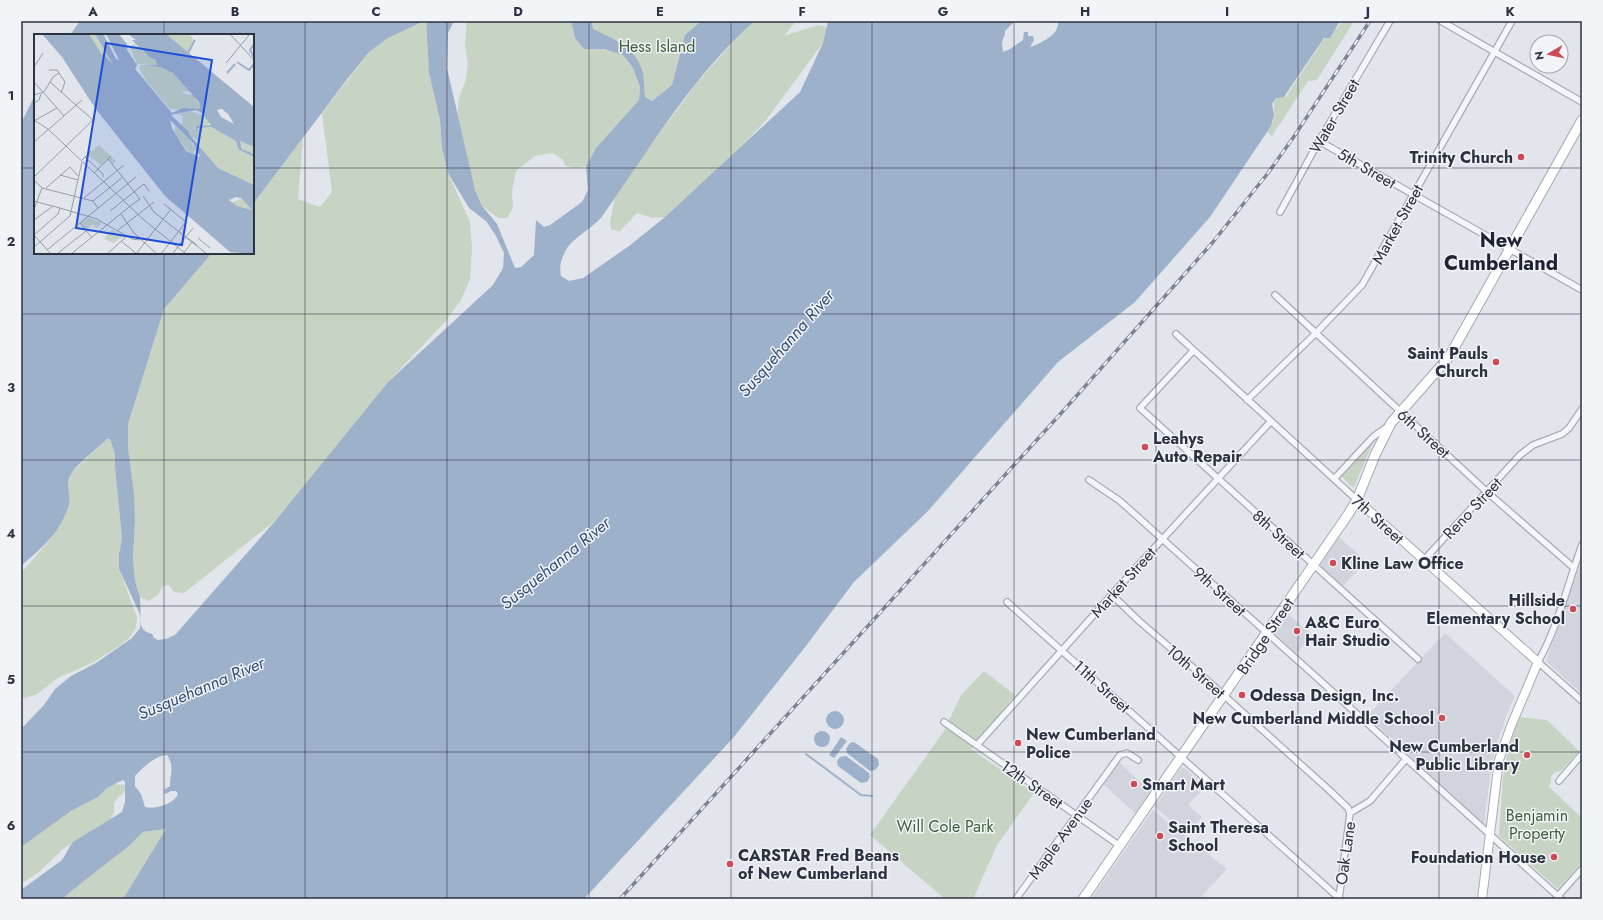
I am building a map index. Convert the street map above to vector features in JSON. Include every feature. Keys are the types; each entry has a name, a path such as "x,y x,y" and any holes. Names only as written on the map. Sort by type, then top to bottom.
{"main road":[{"name":"Bridge Street","path":"1083,899 1314,565 1357,500 1375,455 1391,423 1449,357 1582,120"},
{"name":"7th Street","path":"1357,500 1538,662"},
{"path":"1482,899 1499,760 1511,726 1538,662"}],"street":[{"name":"Water Street","path":"1280,212 1319,141 1390,21"},
{"path":"1441,21 1582,102"},
{"name":"Market Street","path":"1247,400 1315,334 1362,284 1512,21"},
{"name":"5th Street","path":"1319,141 1582,290"},
{"name":"6th Street","path":"1275,295 1315,334 1487,492 1574,568"},
{"name":"7th Street","path":"1176,334 1357,500"},
{"name":"8th Street","path":"1193,351 1140,408 1418,659"},
{"name":"Reno Street","path":"1424,560 1520,455 1533,445 1562,434 1569,428 1582,409"},
{"name":"Market Street","path":"976,745 1271,421"},
{"name":"Bridge Street","path":"1334,479 1373,437 1391,423"},
{"name":"9th Street","path":"1089,480 1120,501 1559,898"},
{"path":"1538,662 1548,641 1582,545"},
{"name":"10th Street","path":"1112,595 1139,621 1224,695 1348,808 1350,813"},
{"name":"11th Street","path":"1007,602 1339,899"},
{"name":"7th Street","path":"1538,662 1582,701"},
{"name":"12th Street","path":"944,722 1120,846"},
{"name":"Maple Avenue","path":"1016,899 1120,755 1127,753 1138,760"},
{"path":"1558,781 1582,754"},
{"name":"Oak Lane","path":"1339,899 1350,813 1370,801 1406,759"},
{"path":"1559,898 1582,869"}],"shaded area":[{"path":"1339,537 1366,561 1343,586 1322,567 1321,564"},
{"name":"Hillside Elementary School","path":"1582,560 1582,694 1546,661"},
{"path":"1287,613 1312,635 1296,654 1274,635 1274,632"},
{"path":"1445,633 1515,696 1507,714 1494,753 1484,825 1367,716"},
{"path":"1117,760 1151,792 1136,814 1101,782"},
{"path":"1181,768 1185,768 1205,787 1188,805 1202,817 1187,835 1155,807"},
{"name":"Saint Theresa School","path":"1153,810 1227,869 1199,899 1091,899"}],"green space":[{"path":"426,21 429,73 440,120 442,148 448,173 470,222 472,248 470,279 461,300 445,322 388,382 276,520 184,593 174,592 169,585 163,586 157,596 149,601 140,597 135,581 133,560 135,521 128,448 128,424 164,309 211,254 254,254 254,203 303,138 298,199 320,207 332,192 322,113 369,52 388,38"},
{"path":"467,21 571,21 575,38 584,49 604,49 623,55 633,68 640,87 639,100 596,148 586,166 576,168 566,166 562,159 553,153 535,156 516,171 512,191 513,207 507,218 498,218 482,206 475,190 458,118 458,101 466,79 468,64 465,46"},
{"name":"Hess Island","path":"592,21 701,21 685,35 672,85 652,101 645,97 642,71 622,43 593,29"},
{"path":"755,21 796,21 784,36 818,25 828,27 823,43 766,120 737,151 665,217 653,218 637,213 620,231 611,230 610,222 615,197 644,154 697,83 737,37"},
{"path":"1342,21 1354,21 1317,80 1308,81 1272,136 1267,132 1274,119 1275,99 1277,97 1286,97 1324,39 1336,29"},
{"path":"107,439 110,439 115,454 122,538 119,554 119,569 137,617 136,628 129,638 121,645 94,662 58,678 37,694 22,699 21,573 47,543 65,517 69,501 68,485 71,473"},
{"path":"1374,440 1354,487 1352,487 1341,476"},
{"name":"Will Cole Park","path":"984,671 1015,695 971,749 1034,793 997,845 973,899 945,899 870,835 944,731 961,695"},
{"name":"Benjamin Property","path":"1520,717 1547,720 1579,751 1561,771 1553,774 1551,783 1548,786 1582,818 1582,862 1558,889 1499,836 1503,777 1509,747"},
{"path":"115,784 125,785 125,791 114,802 114,813 110,820 64,848 39,872 21,884 21,846 71,811 98,797 107,788"},
{"path":"167,829 123,899 63,899 129,846 143,832"}],"water":[{"path":"80,21 424,21 388,38 369,52 254,203 254,34 71,34"},
{"name":"Susquehanna River","path":"426,21 454,21 448,33 447,68 475,190 482,206 497,224 515,268 521,267 534,255 536,220 544,227 550,225 582,202 588,190 586,166 596,148 639,100 640,87 633,68 623,55 604,49 584,49 575,38 571,21 592,21 593,29 624,45 636,57 640,64 643,73 645,97 652,101 672,85 685,35 701,21 755,21 733,41 693,88 655,138 603,215 595,224 573,241 566,250 560,269 561,276 569,281 583,278 629,246 665,217 800,92 823,43 828,21 1015,21 1005,31 1002,42 1003,52 1023,40 1024,32 1028,32 1028,36 1033,36 1034,40 1030,47 1044,41 1056,30 1058,21 1340,21 1330,38 1324,38 1284,97 1276,98 1272,104 1274,115 1271,126 1210,217 1135,302 1058,362 928,511 854,582 802,651 733,738 584,899 123,899 166,829 143,832 129,846 63,899 21,899 21,890 62,860 73,842 122,812 125,802 125,782 123,780 107,788 98,797 71,811 21,847 21,728 44,705 55,689 71,676 96,663 132,638 140,628 141,620 141,625 144,630 152,634 154,638 158,640 166,639 175,635 276,520 388,382 493,285 503,268 504,253 496,236 486,221 469,208 448,173 442,148 440,120 429,73","holes":["167,755 171,763 170,786 164,790 165,794 171,791 176,791 178,794 173,801 159,807 145,807 141,794 135,786 135,776 145,766 158,757"]},
{"path":"34,97 34,254 211,254 164,309 128,424 128,448 134,494 135,521 133,560 135,581 140,597 141,618 119,569 119,554 122,538 115,454 110,439 107,439 88,456 71,474 68,481 69,504 62,523 44,546 21,566 21,123"},
{"path":"835,711 841,714 844,720 841,726 835,729 829,726 826,720 829,714"},
{"path":"822,731 829,736 830,739 825,746 822,747 815,742 814,739 819,732"},
{"path":"841,737 847,741 834,758 829,755"},
{"path":"854,742 878,759 879,765 875,770 870,771 847,753 846,749 850,743"},
{"path":"846,756 869,773 870,777 867,782 861,783 838,766 837,761 840,757"}],"waterway":[{"path":"806,754 861,795 872,796"}],"railway":[{"path":"620,899 1064,410 1213,242 1268,173 1295,135 1370,21"}],"place":[{"name":"Trinity Church","path":"1521,157"},
{"name":"Saint Pauls Church","path":"1496,362"},
{"name":"Leahys Auto Repair","path":"1145,447"},
{"name":"Kline Law Office","path":"1333,563"},
{"name":"Hillside Elementary School","path":"1573,609"},
{"name":"A&C Euro Hair Studio","path":"1297,631"},
{"name":"Odessa Design, Inc.","path":"1242,695"},
{"name":"New Cumberland Middle School","path":"1442,718"},
{"name":"New Cumberland Police","path":"1018,743"},
{"name":"New Cumberland Public Library","path":"1527,755"},
{"name":"Smart Mart","path":"1134,784"},
{"name":"Saint Theresa School","path":"1160,836"},
{"name":"Foundation House","path":"1554,857"},
{"name":"CARSTAR Fred Beans of New Cumberland","path":"730,864"}],"district":[{"name":"New Cumberland","path":"1501,252"}]}
